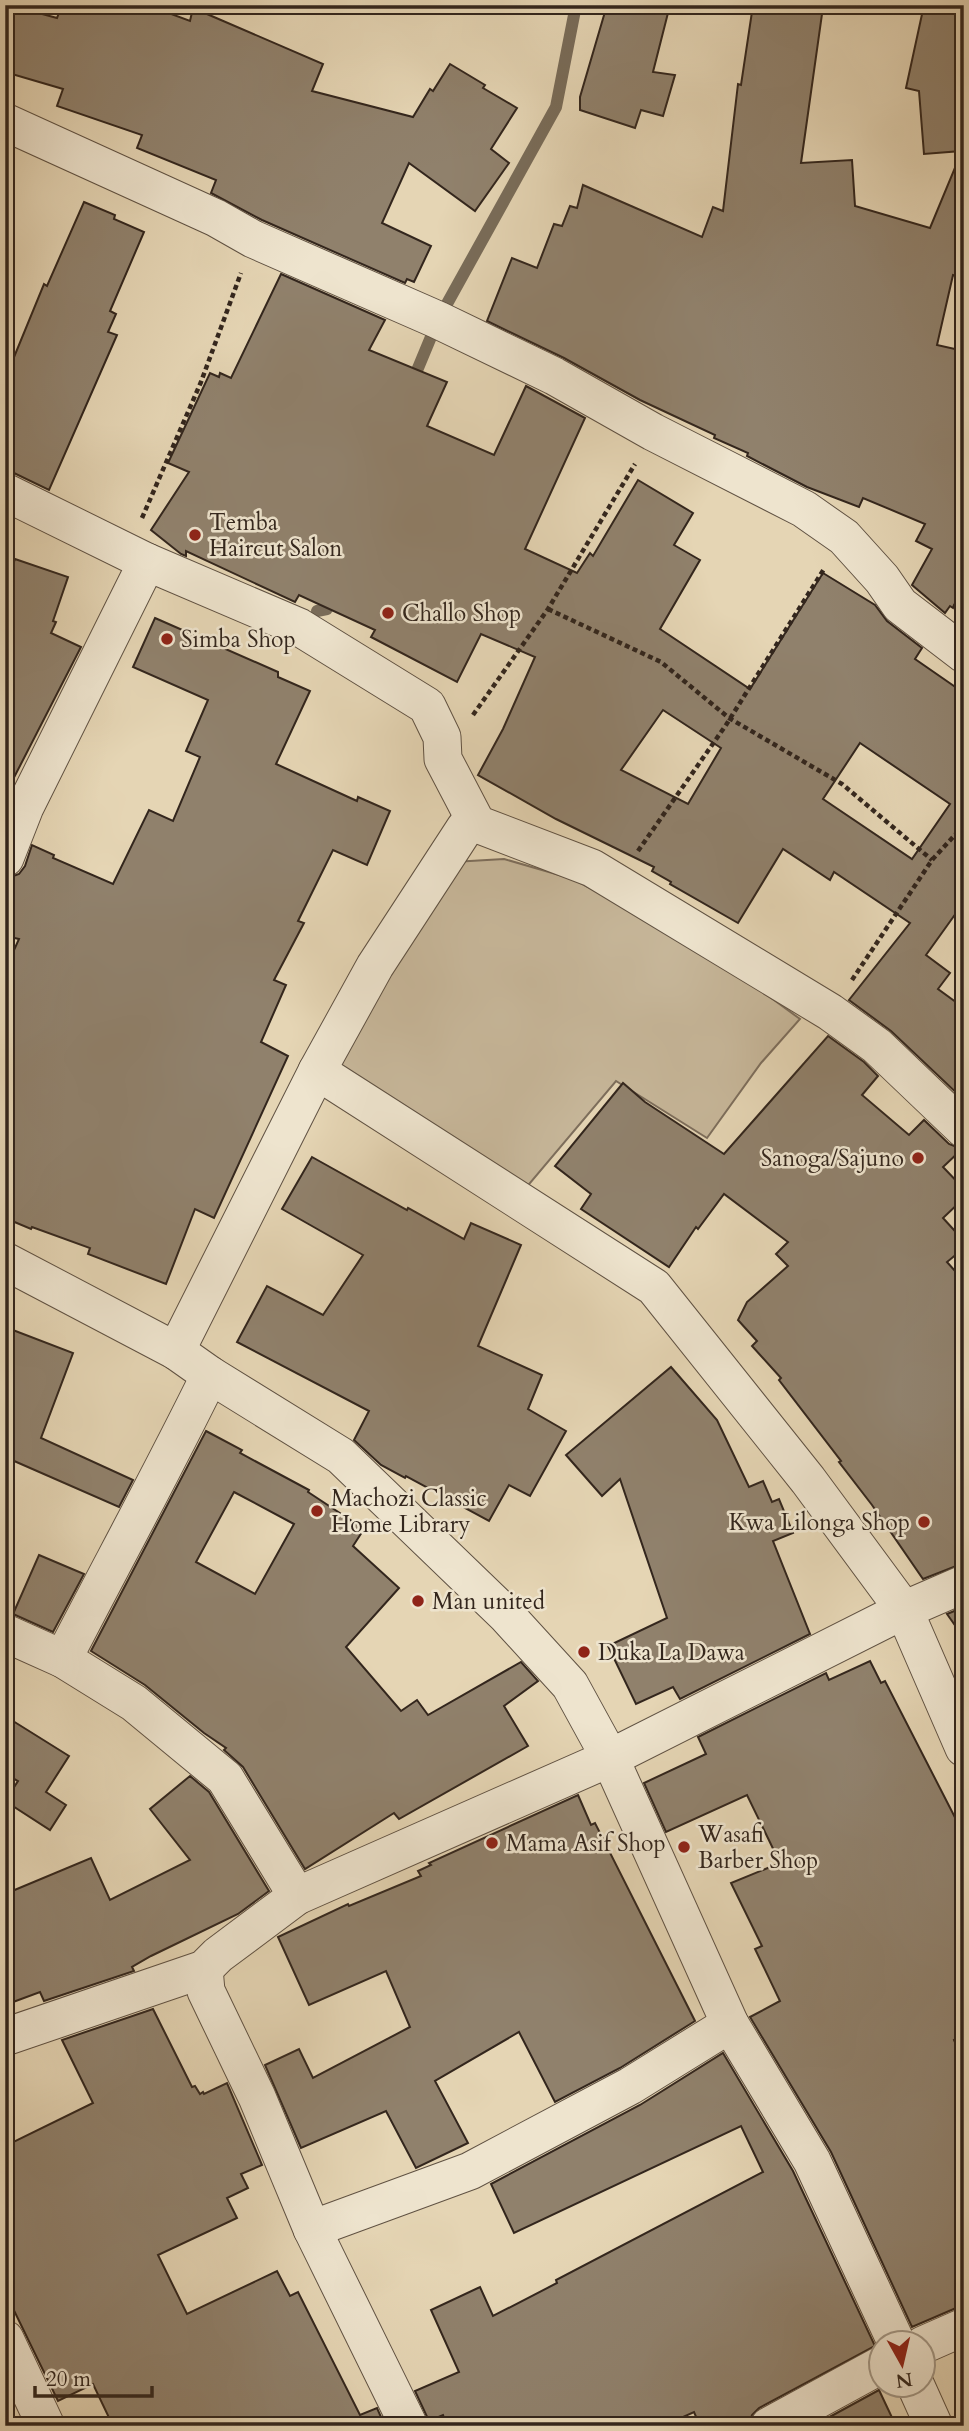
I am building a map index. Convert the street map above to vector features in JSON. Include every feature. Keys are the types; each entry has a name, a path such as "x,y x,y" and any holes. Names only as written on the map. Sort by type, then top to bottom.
{"street":[{"path":"5,122 216,218 253,239 438,320 519,359 653,432 804,509 844,537 882,579 900,605 964,654"},
{"path":"5,492 137,557 299,627 427,706 442,737 443,759 477,824"},
{"path":"5,858 25,807 137,557"},
{"path":"176,1351 317,1071 375,966 466,828 477,824 592,868 830,1013 877,1046 964,1129"},
{"path":"317,1071 654,1287 808,1480 905,1610 964,1748"},
{"path":"5,1261 176,1351 341,1456 507,1616 569,1685 610,1758 730,2024 812,2161 891,2330"},
{"path":"63,1659 116,1555 165,1468 210,1375"},
{"path":"5,2037 204,1969 218,1955 297,1896 610,1758 905,1610 964,1584"},
{"path":"5,1633 63,1659 134,1703 225,1778 297,1896"},
{"path":"204,1969 206,1991 257,2097 312,2229 409,2426"},
{"path":"312,2229 470,2171 631,2086 730,2024"},
{"path":"937,2339 964,2327"},
{"path":"5,2339 46,2426"},
{"path":"769,2426 867,2373"},
{"path":"923,2400 934,2426"}],"path":[{"path":"137,557 253,239"},
{"path":"443,759 548,610 653,432"},
{"path":"616,883 729,718 844,537"},
{"path":"548,610 661,662 729,718 842,784 932,860"},
{"path":"830,1013 932,860 964,825"}],"shaded area":[{"path":"504,859 573,879 645,917 763,992 800,1019 761,1063 707,1138 616,1081 525,1189 336,1076 436,863"}],"building":[{"path":"9,5 57,18 62,5 147,5 190,21 193,8 323,64 312,91 413,117 450,64 517,108 491,149 509,163 475,211 409,163 382,223 431,246 414,282 407,279 405,283 262,220 211,193 216,180 137,148 142,135 57,106 63,89 5,72 5,22"},
{"path":"607,5 670,5 653,72 675,75 663,116 641,110 635,128 580,110 580,97"},
{"path":"753,5 823,7 801,163 852,160 855,206 930,228 962,151 924,154 919,91 906,88 924,5 964,5 964,278 953,275 937,345 964,351 964,610 954,605 945,613 912,585 932,549 916,541 925,524 863,498 859,507 807,487 747,456 748,453 714,438 715,435 640,400 564,358 487,321 512,258 537,268 554,224 562,226 570,206 577,208 583,185 702,237 713,207 723,211 738,84 741,85"},
{"path":"84,202 115,215 114,219 144,232 110,311 116,314 108,332 117,335 49,490 5,471 5,379 44,284 47,286"},
{"path":"281,274 385,320 369,350 447,382 427,426 494,455 526,386 585,418 525,549 577,573 590,553 593,556 638,480 693,513 674,545 700,560 660,629 750,689 823,573 875,605 887,621 922,648 915,659 964,693 964,902 926,955 950,973 938,989 964,1008 964,1100 891,1031 849,1000 910,923 834,872 830,880 783,849 738,923 670,884 671,882 652,871 654,867 556,819 478,775 503,729 535,657 481,634 457,682 371,637 375,630 299,595 295,602 186,551 186,556 181,554 151,530 189,472 168,463 210,373 219,377 220,373 231,378","holes":["663,710 721,748 688,804 621,770","860,743 950,804 912,859 823,799"]},
{"path":"15,559 68,577 51,633 81,647 5,795 5,587"},
{"path":"155,618 278,672 278,677 310,691 276,764 357,801 358,797 390,811 367,865 333,850 298,921 304,923 274,980 286,985 261,1042 288,1056 214,1218 195,1209 166,1284 88,1254 90,1248 5,1218 5,970 19,939 5,936 5,879 19,874 25,866 32,845 54,855 53,858 113,884 149,810 173,821 200,757 186,751 208,700 133,667"},
{"path":"828,1036 864,1062 878,1076 862,1095 909,1135 924,1120 949,1144 962,1149 943,1167 964,1189 964,1198 943,1218 964,1241 964,1248 947,1262 964,1281 964,1563 923,1579 839,1462 841,1461 779,1380 781,1378 752,1346 757,1341 738,1320 747,1302 788,1266 776,1254 788,1242 724,1194 698,1229 696,1227 669,1267 581,1209 591,1194 555,1166 623,1083 645,1102 724,1154"},
{"path":"312,1157 464,1239 471,1223 521,1245 478,1346 542,1375 528,1409 566,1431 530,1496 509,1485 489,1521 381,1465 354,1440 369,1411 237,1342 267,1286 323,1315 363,1255 282,1209"},
{"path":"5,1327 73,1353 41,1438 133,1480 119,1507 5,1457"},
{"path":"671,1367 717,1420 749,1487 763,1481 772,1502 779,1499 793,1533 773,1541 810,1634 680,1699 673,1687 636,1704 608,1646 667,1618 620,1479 602,1496 566,1455"},
{"path":"206,1431 242,1450 240,1453 309,1490 308,1492 364,1529 353,1546 399,1588 346,1647 401,1711 417,1700 428,1715 521,1662 538,1681 504,1706 528,1746 399,1819 394,1813 305,1869 243,1767 224,1750 226,1748 145,1685 91,1651","holes":["234,1492 294,1524 255,1594 196,1562"]},
{"path":"39,1555 84,1574 53,1632 13,1614"},
{"path":"964,1607 964,1638 947,1614"},
{"path":"870,1661 881,1683 885,1681 964,1835 964,2035 954,2040 964,2063 964,2306 912,2327 831,2152 750,2017 780,2001 755,1949 762,1946 731,1883 780,1863 747,1795 666,1832 644,1783 706,1754 698,1737 826,1673 829,1680"},
{"path":"5,1716 69,1756 46,1792 66,1805 50,1830 5,1801 18,1781 5,1774"},
{"path":"190,1776 209,1792 269,1891 238,1914 132,1967 134,1971 44,2001 40,1992 5,2005 5,1894 91,1858 110,1900 190,1860 150,1809"},
{"path":"578,1795 591,1825 595,1823 695,2021 620,2068 555,2102 519,2032 435,2081 468,2143 416,2168 386,2111 301,2148 265,2065 299,2049 313,2078 410,2027 386,1971 309,2005 278,1937 348,1904 349,1906 421,1876 418,1871 431,1865 429,1863"},
{"path":"153,2009 192,2087 195,2086 200,2094 204,2094 227,2083 262,2165 241,2174 248,2188 227,2198 237,2218 158,2255 187,2314 277,2271 290,2296 298,2292 360,2415 377,2408 385,2426 113,2426 93,2384 58,2401 5,2292 5,2146 93,2103 62,2040"},
{"path":"723,2053 793,2171 868,2330 867,2350 759,2408 752,2415 748,2426 700,2426 694,2412 663,2426 447,2426 443,2415 429,2421 415,2391 459,2372 431,2310 480,2287 493,2316 557,2283 556,2280 763,2172 741,2126 514,2233 491,2184 640,2105"},
{"path":"867,2397 867,2400 884,2400 896,2426 813,2426"}],"waterway":[{"path":"411,385 438,320 556,107 576,5"},
{"path":"317,611 327,609 334,594"}],"place":[{"name":"Temba Haircut Salon","path":"195,535"},
{"name":"Challo Shop","path":"388,613"},
{"name":"Simba Shop","path":"167,639"},
{"name":"Sanoga/Sajuno","path":"918,1158"},
{"name":"Machozi Classic Home Library","path":"317,1511"},
{"name":"Kwa Lilonga Shop","path":"924,1522"},
{"name":"Man united","path":"418,1601"},
{"name":"Duka La Dawa","path":"584,1652"},
{"name":"Mama Asif Shop","path":"492,1843"},
{"name":"Wasafi Barber Shop","path":"684,1847"}]}
